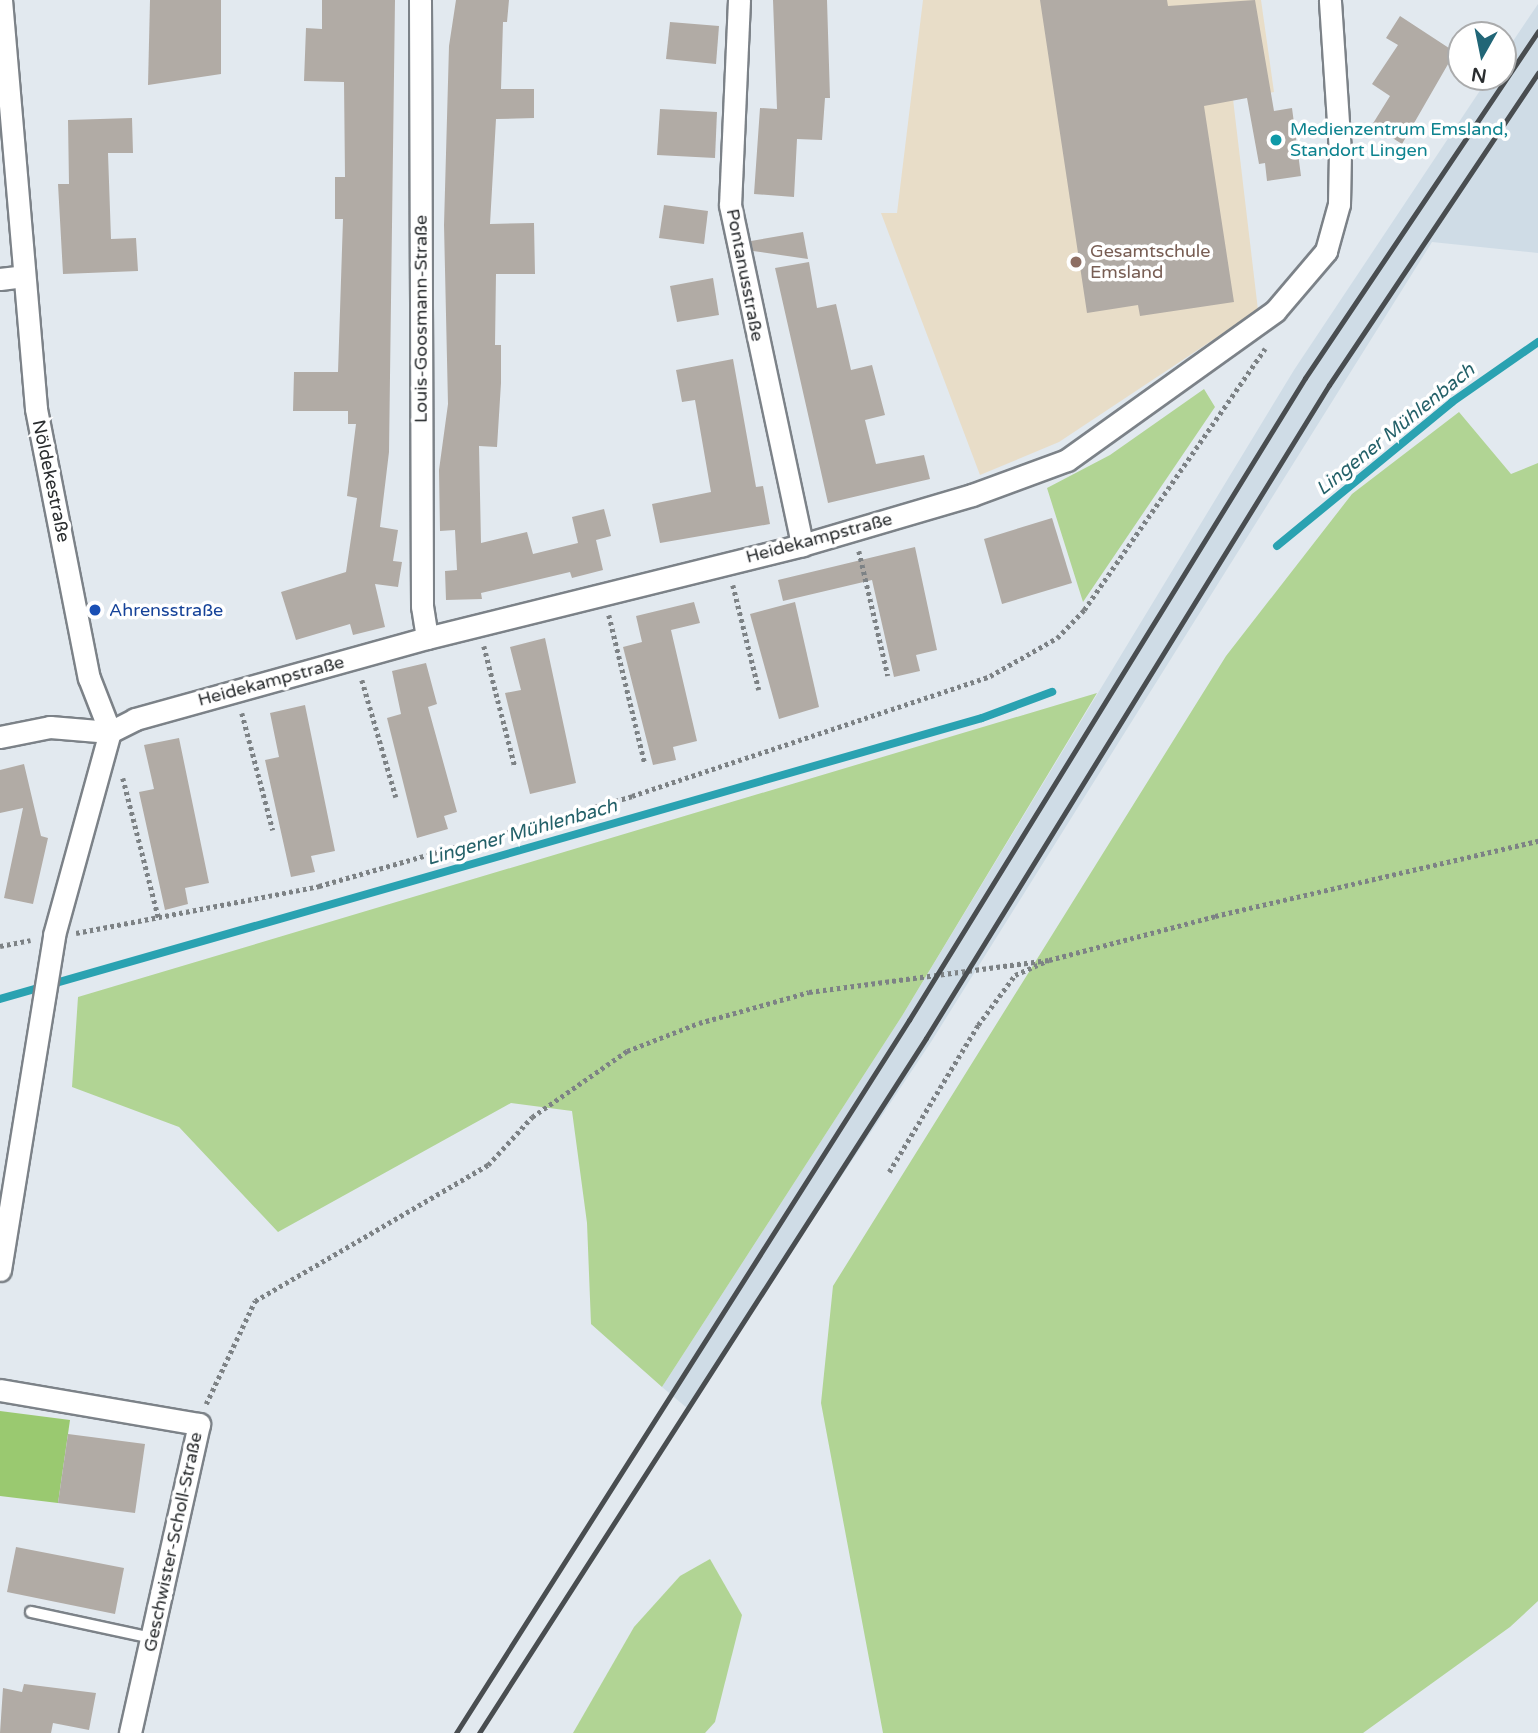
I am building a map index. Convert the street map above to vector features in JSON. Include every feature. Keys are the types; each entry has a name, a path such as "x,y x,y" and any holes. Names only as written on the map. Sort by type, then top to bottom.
{"street":[{"name":"Nöldekestraße","path":"1,0 36,409 89,678 110,732"},
{"name":"Louis-Goosmann-Straße","path":"421,0 422,606 427,638"},
{"name":"Pontanusstraße","path":"740,0 730,205 802,545"},
{"name":"Heidekampstraße","path":"0,737 50,727 110,732 135,719 427,638 855,530 1067,460 1275,311 1326,251 1339,204 1330,0"},
{"path":"0,279 24,276"},
{"path":"0,1270 53,942 101,754 110,732"},
{"name":"Geschwister-Scholl-Straße","path":"0,1391 199,1423 152,1639 126,1732"}],"lane":[{"path":"31,1612 152,1639"}],"path":[{"path":"0,946 53,942 320,886 632,796 990,676 1034,652 1084,610 1279,328 1275,311"},
{"path":"855,530 888,676"},
{"path":"728,563 760,690"},
{"path":"604,594 645,764"},
{"path":"479,625 514,767"},
{"path":"355,658 396,797"},
{"path":"236,691 273,830"},
{"path":"101,754 119,764 159,919"},
{"path":"199,1423 239,1324 255,1301 488,1165 531,1117 627,1051 699,1023 809,992 1049,960 1538,841"},
{"path":"889,1172 1015,975 1049,960"}],"shaded area":[{"name":"Gesamtschule Emsland","path":"923,0 1261,0 1274,92 1233,99 1258,310 1059,442 980,475 881,213 897,213"},
{"path":"1538,4 1538,253 1432,242 931,1042 687,1408 662,1387 902,1016 1294,370 1480,91 1517,91 1517,35"}],"green space":[{"path":"1204,389 1215,407 1083,602 1047,488 1110,455"},
{"path":"1459,412 1511,474 1538,463 1538,1601 1510,1627 1363,1733 883,1733 821,1403 833,1286 1226,656 1352,494"},
{"path":"1097,693 902,1016 662,1387 591,1324 587,1223 572,1111 511,1103 278,1232 179,1127 72,1087 78,997"},
{"path":"0,1411 70,1420 58,1503 0,1496"},
{"path":"710,1559 742,1615 715,1722 705,1733 573,1733 634,1627 680,1576"}],"building":[{"path":"150,0 221,0 221,74 148,85"},
{"path":"322,0 395,0 389,452 380,527 398,530 393,561 402,562 398,587 375,584 385,627 353,635 350,624 296,640 281,592 346,572 357,498 347,496 356,424 348,424 348,411 293,411 294,372 338,372 343,219 335,219 335,177 345,177 344,82 304,81 306,28 322,29"},
{"path":"456,0 509,0 507,22 503,22 501,89 534,89 534,118 496,119 490,224 534,223 535,274 496,274 495,345 501,345 501,383 497,447 479,446 481,543 527,532 533,554 578,543 572,517 604,509 611,536 596,540 603,570 572,578 570,572 481,593 482,599 446,600 445,571 457,570 455,530 440,531 439,470 448,404 444,225 449,46"},
{"path":"773,0 827,0 830,98 825,98 822,140 797,139 794,197 754,194 760,108 777,109"},
{"path":"1040,0 1167,0 1168,6 1255,0 1274,111 1292,108 1301,176 1267,181 1265,163 1259,164 1247,98 1204,106 1234,302 1140,316 1138,305 1087,313"},
{"path":"1400,16 1447,47 1447,66 1402,144 1372,125 1390,96 1372,84 1398,45 1386,38"},
{"path":"670,22 719,26 716,64 666,59"},
{"path":"660,109 717,112 715,158 657,155"},
{"path":"132,118 133,153 108,153 111,239 136,238 138,271 63,274 58,184 69,184 68,120"},
{"path":"664,205 708,211 704,244 659,238"},
{"path":"803,232 808,259 753,251 751,241"},
{"path":"809,262 817,308 836,304 851,370 872,365 885,415 865,420 876,464 924,455 930,479 828,503 775,268"},
{"path":"713,278 719,315 677,322 670,286"},
{"path":"733,359 756,487 763,486 770,524 660,543 652,504 711,492 695,400 682,402 676,370"},
{"path":"1052,518 1072,583 1002,604 984,539"},
{"path":"915,547 937,650 916,655 920,671 894,677 872,580 783,601 778,580"},
{"path":"694,602 700,623 671,630 697,741 673,747 676,760 653,765 623,647 642,642 636,616"},
{"path":"795,602 819,707 779,719 750,614"},
{"path":"545,638 576,783 530,794 505,693 521,690 510,647"},
{"path":"426,663 437,704 428,707 457,812 444,816 448,829 417,838 387,718 401,714 392,671"},
{"path":"305,705 335,851 311,856 315,872 291,877 265,760 279,757 270,713"},
{"path":"179,738 209,883 185,888 188,904 165,910 139,792 154,789 144,745"},
{"path":"24,764 41,836 48,838 33,904 4,898 23,808 0,813 0,770"},
{"path":"68,1434 145,1444 135,1513 58,1503"},
{"path":"16,1547 124,1568 115,1614 7,1592"},
{"path":"24,1684 96,1693 89,1730 53,1723 51,1733 0,1733 3,1688 22,1692"}],"waterway":[{"name":"Lingener Mühlenbach","path":"1277,546 1452,402 1538,342"},
{"name":"Lingener Mühlenbach","path":"0,999 982,718 1052,692"}],"railway":[{"path":"456,1733 909,1020 1305,378 1538,31"},
{"path":"479,1733 926,1038 1329,385 1538,73"}],"place":[{"name":"Medienzentrum Emsland, Standort Lingen","path":"1276,140"},
{"name":"Gesamtschule Emsland","path":"1076,262"},
{"name":"Ahrensstraße","path":"95,610"}]}
